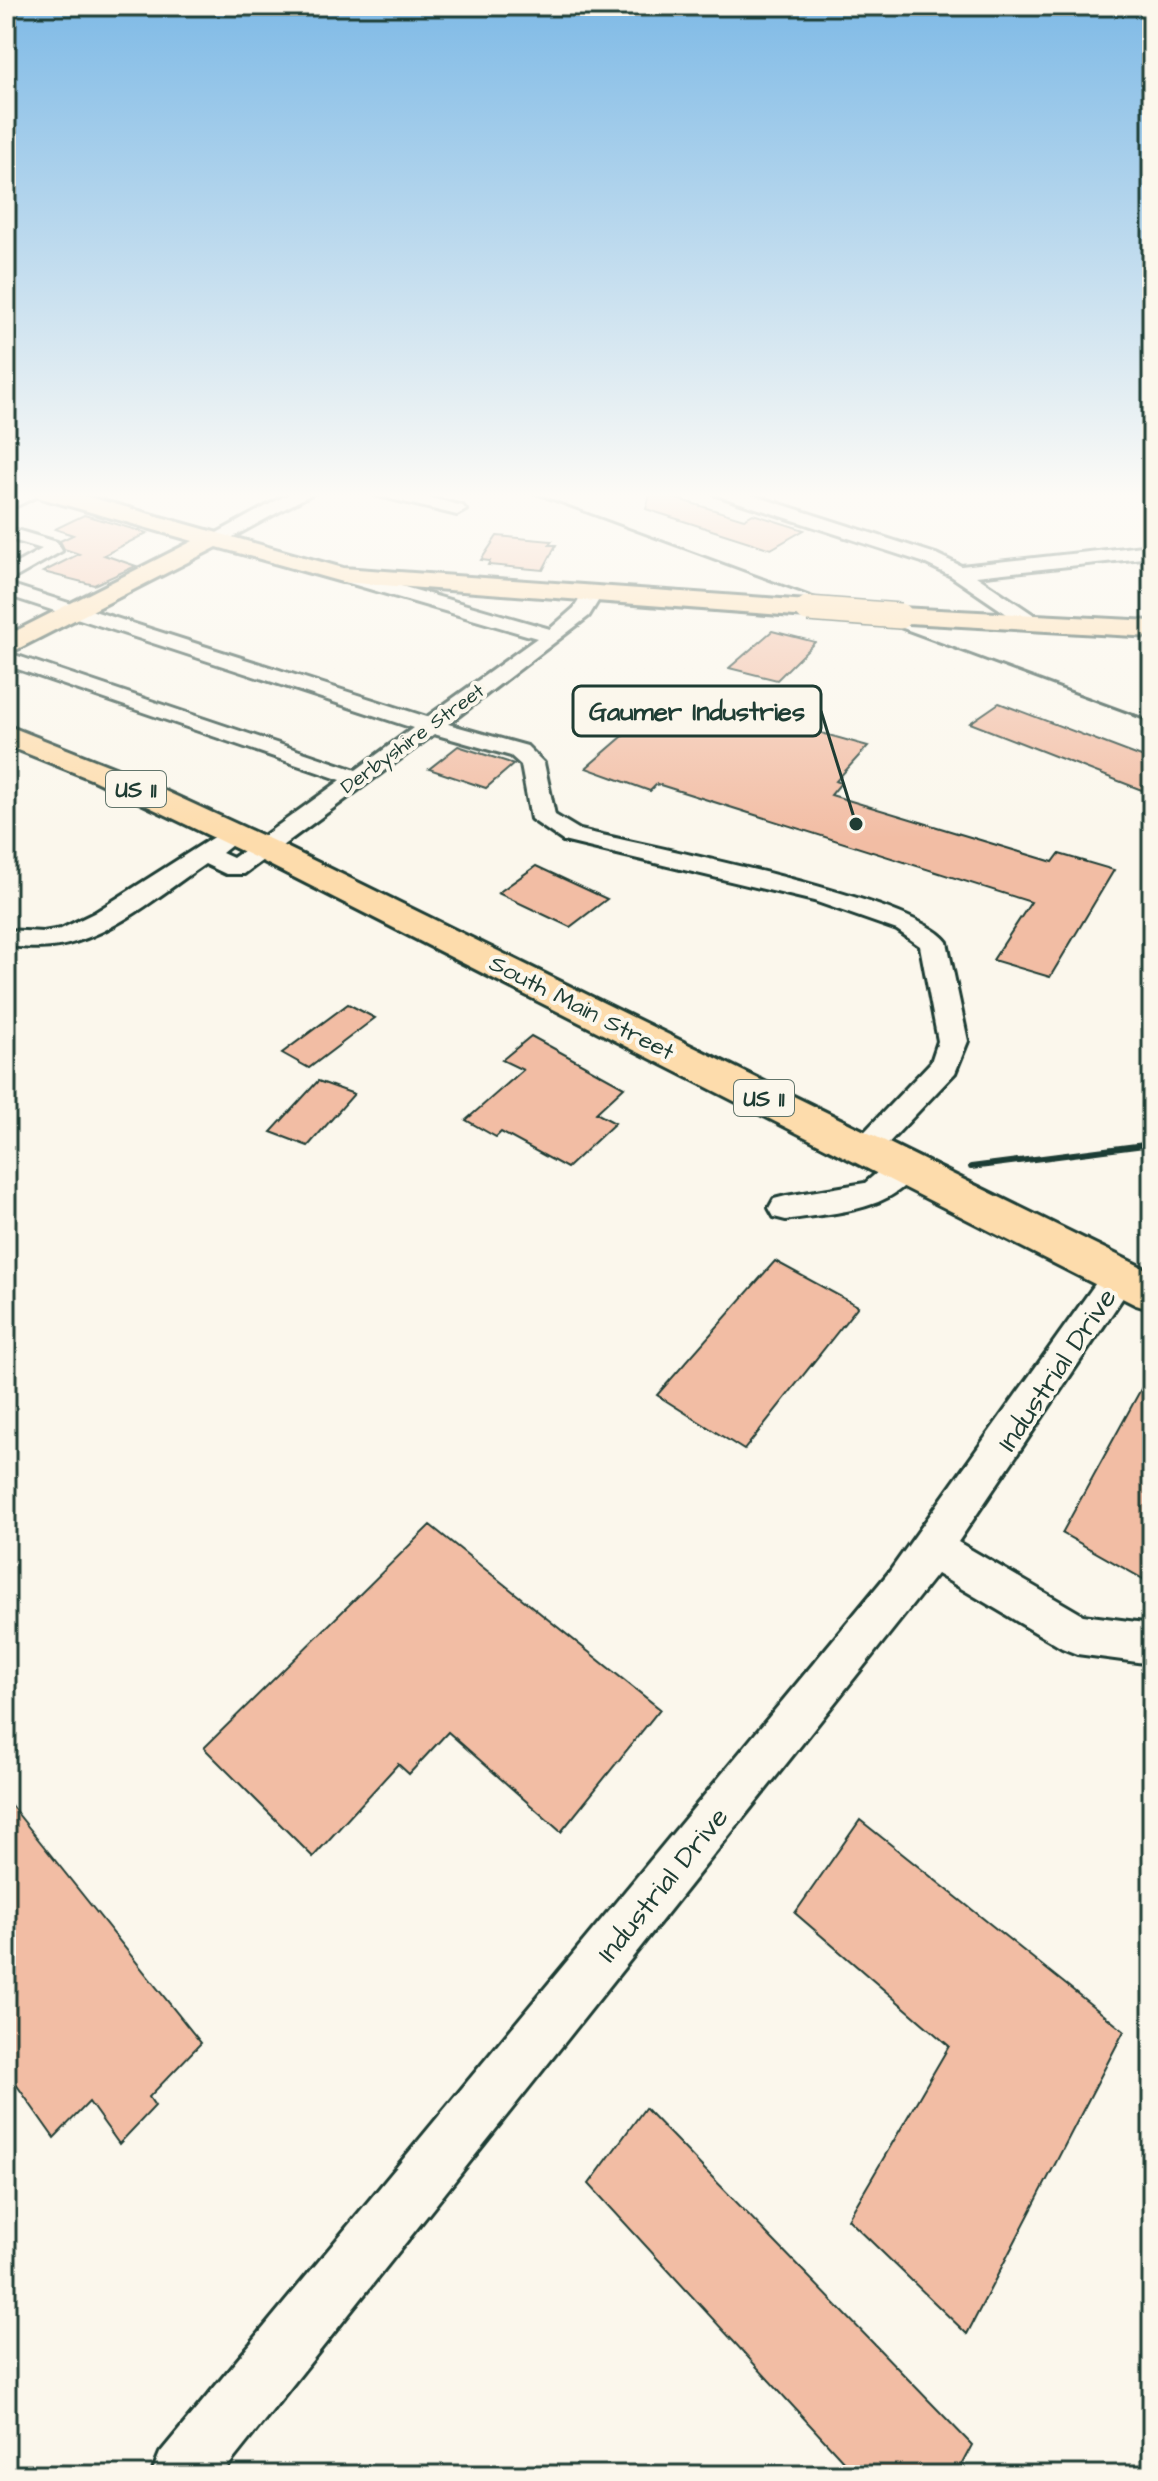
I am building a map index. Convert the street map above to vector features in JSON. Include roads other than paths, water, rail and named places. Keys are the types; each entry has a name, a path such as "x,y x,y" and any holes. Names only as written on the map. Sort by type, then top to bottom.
{"main road":[{"path":"6,647 85,607"},
{"path":"778,607 1149,631"},
{"name":"South Main Street","path":"12,742 250,842 1136,1283"}],"street":[{"path":"59,607 428,725 519,751 532,763 543,819 572,836 822,895 907,924 933,942 953,1041 944,1066 865,1148"},
{"path":"452,607 553,636"},
{"name":"Derbyshire Street","path":"6,938 43,940 68,936 103,919 204,854 250,842 357,778 553,636 585,607"},
{"path":"1009,607 1033,623"},
{"path":"6,658 357,778"},
{"path":"786,1208 874,1193 904,1167"},
{"name":"Industrial Drive","path":"182,2475 932,1549 1136,1283"},
{"path":"932,1549 1077,1634 1152,1644"}],"railway":[{"path":"841,607 1140,717"},
{"path":"1134,715 1152,722"},
{"path":"971,1167 1152,1144"}],"place":[{"name":"Gaumer Industries","path":"856,824"}]}
